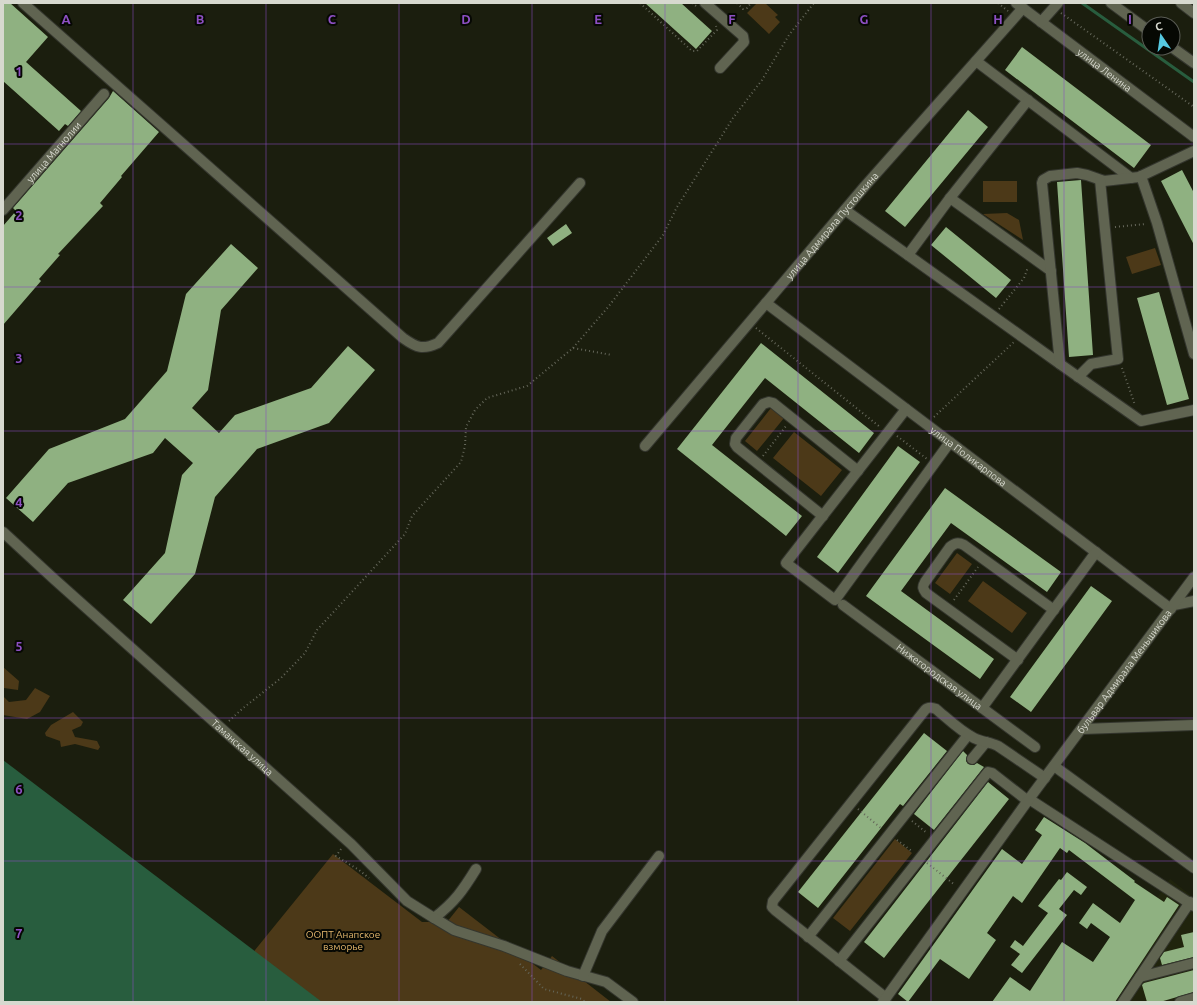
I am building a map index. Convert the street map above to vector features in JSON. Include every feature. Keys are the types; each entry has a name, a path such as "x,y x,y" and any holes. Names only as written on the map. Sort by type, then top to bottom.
{"street":[{"path":"23,3 403,338 419,347 429,347 438,343 580,183"},
{"path":"705,3 743,36 744,42 720,68"},
{"path":"1110,3 1141,25"},
{"path":"1181,3 1194,13"},
{"path":"1041,22 1056,5"},
{"name":"улица Ленина","path":"1019,6 1194,137"},
{"name":"улица Адмирала Пустошкина","path":"645,446 845,210 976,61 1019,6"},
{"path":"1181,54 1194,63"},
{"path":"976,61 1131,178"},
{"name":"улица Магнолии","path":"3,210 104,94"},
{"path":"908,255 950,198 1028,100"},
{"path":"1060,364 1042,183 1043,180 1050,176 1081,173 1100,180 1108,181 1131,178 1141,176 1193,154"},
{"path":"1141,176 1158,223 1194,354"},
{"path":"1078,377 1090,364 1118,359 1100,180"},
{"path":"950,198 1051,271"},
{"path":"845,210 1141,421 1194,410"},
{"name":"улица Поликарпова","path":"766,303 1096,552 1172,607"},
{"path":"858,470 773,403 766,402 736,438 735,444 737,447 823,516 906,409"},
{"path":"839,602 950,442"},
{"name":"Нижегородская улица","path":"823,516 786,563 1035,747"},
{"name":"Таманская улица","path":"3,532 351,844 407,901 454,930 504,946 583,976"},
{"path":"1018,660 924,590 924,582 950,547 954,544 960,543 1054,610"},
{"path":"982,708 1096,552"},
{"name":"бульвар Адмирала Меньшикова","path":"885,1000 1045,778 1194,577"},
{"path":"1172,607 1194,601"},
{"path":"885,1000 774,910 772,904 924,710 928,708 936,709 968,735 998,746 1045,778"},
{"path":"1082,729 1194,725"},
{"path":"808,937 968,735"},
{"path":"972,759 986,742"},
{"path":"1054,766 1194,868"},
{"path":"838,961 988,772 992,773 1029,800 1192,904 1140,976 1124,1002"},
{"path":"633,1002 606,982 583,976 602,931 659,856"},
{"path":"434,918 449,907 463,890 476,869"},
{"path":"1140,976 1194,963"},
{"path":"1180,1002 1194,998"}],"path":[{"path":"640,3 692,51 697,51 717,30 715,25"},
{"path":"737,3 743,8 747,8 751,3"},
{"path":"221,729 242,709 281,678 305,653 317,630 405,534 412,516 461,462 465,446 466,427 475,410 487,398 527,386 573,348 608,306 663,235 677,207 729,125 762,80 789,36 814,3"},
{"path":"1056,5 1194,107"},
{"path":"1105,228 1158,223"},
{"path":"993,316 1024,278 1031,256"},
{"path":"749,323 888,432 935,464"},
{"path":"926,424 1020,336"},
{"path":"573,348 612,355"},
{"path":"1118,359 1141,421"},
{"path":"757,463 792,418"},
{"path":"948,609 984,559"},
{"path":"850,804 963,891"},
{"path":"904,816 935,839"}],"shaded area":[{"path":"3,760 322,1002 3,1002"},
{"path":"1170,879 1194,898 1194,1002 1086,1002"}],"green space":[{"path":"757,3 765,3 778,15 775,17 780,22 769,34 747,13"},
{"path":"983,181 1017,181 1017,202 983,202"},
{"path":"1007,213 1019,220 1023,240 983,214"},
{"path":"1155,248 1161,265 1132,274 1126,257"},
{"path":"771,408 784,418 757,451 745,441"},
{"path":"794,432 842,470 821,496 773,458"},
{"path":"957,553 972,564 950,594 935,583"},
{"path":"983,581 1027,613 1012,633 968,601"},
{"path":"3,667 19,681 18,690 3,689"},
{"path":"35,688 50,696 40,712 27,719 3,715 3,696 9,702 26,700"},
{"path":"73,712 83,722 81,726 72,730 75,737 97,741 100,747 98,750 75,744 61,747 60,741 46,736 45,733 51,725"},
{"path":"895,839 912,853 850,931 833,918"},
{"name":"ООПТ Анапское взморье","path":"333,854 422,922 447,922 459,907 541,970 552,956 611,1002 303,1002 247,960"}],"building":[{"path":"3,3 10,3 48,37 26,62 81,111 68,126 65,124 59,131 3,81"},
{"path":"645,3 681,3 712,31 696,49"},
{"path":"1022,47 1151,145 1134,168 1005,70"},
{"path":"113,91 159,132 100,203 103,206 58,254 60,255 39,279 41,281 3,325 3,226 16,211 13,208 109,98"},
{"path":"968,110 988,127 905,227 885,211"},
{"path":"1182,170 1194,193 1194,245 1161,181"},
{"path":"1081,180 1093,355 1069,357 1057,182"},
{"path":"566,224 572,233 553,246 547,238"},
{"path":"946,227 1011,280 996,298 931,245"},
{"path":"231,244 258,268 221,310 208,390 192,408 219,433 235,415 311,388 348,346 375,370 329,423 257,449 215,497 195,574 151,624 123,600 165,553 182,475 193,463 165,438 153,453 68,483 33,522 6,498 49,449 125,419 167,371 186,294"},
{"path":"1159,292 1189,399 1167,405 1137,298"},
{"path":"761,343 874,433 859,453 765,378 712,445 802,516 786,536 677,449"},
{"path":"898,446 920,462 838,573 817,557"},
{"path":"945,488 1061,572 1047,592 951,523 901,591 994,659 980,679 866,596"},
{"path":"1091,586 1112,601 1031,712 1010,697"},
{"path":"924,733 947,751 903,806 900,804 818,908 798,892"},
{"path":"963,751 967,755 966,761 968,764 974,765 977,763 984,767 934,830 914,814"},
{"path":"988,782 1009,799 884,958 864,942"},
{"path":"1044,817 1085,843 1135,881 1134,882 1164,902 1167,897 1179,905 1115,1002 992,1002 1010,977 1030,991 1062,942 1093,962 1110,937 1091,923 1087,929 1079,923 1093,903 1120,923 1135,900 1069,850 1067,853 1060,848 1022,903 1013,896 987,933 996,940 969,979 940,959 908,1002 898,994 1002,849 1022,864 1042,835 1035,830"},
{"path":"1067,872 1087,887 1081,895 1074,890 1059,909 1067,915 1022,973 1011,965 1020,954 1010,947 1015,940 1023,946 1048,913 1038,906 1059,879 1061,880"},
{"path":"1194,932 1194,957 1162,965 1160,958 1164,952 1184,947 1181,935"},
{"path":"1194,970 1194,992 1160,1002 1147,1002 1142,985 1144,983"}],"waterway":[{"path":"1082,3 1194,82"}]}
